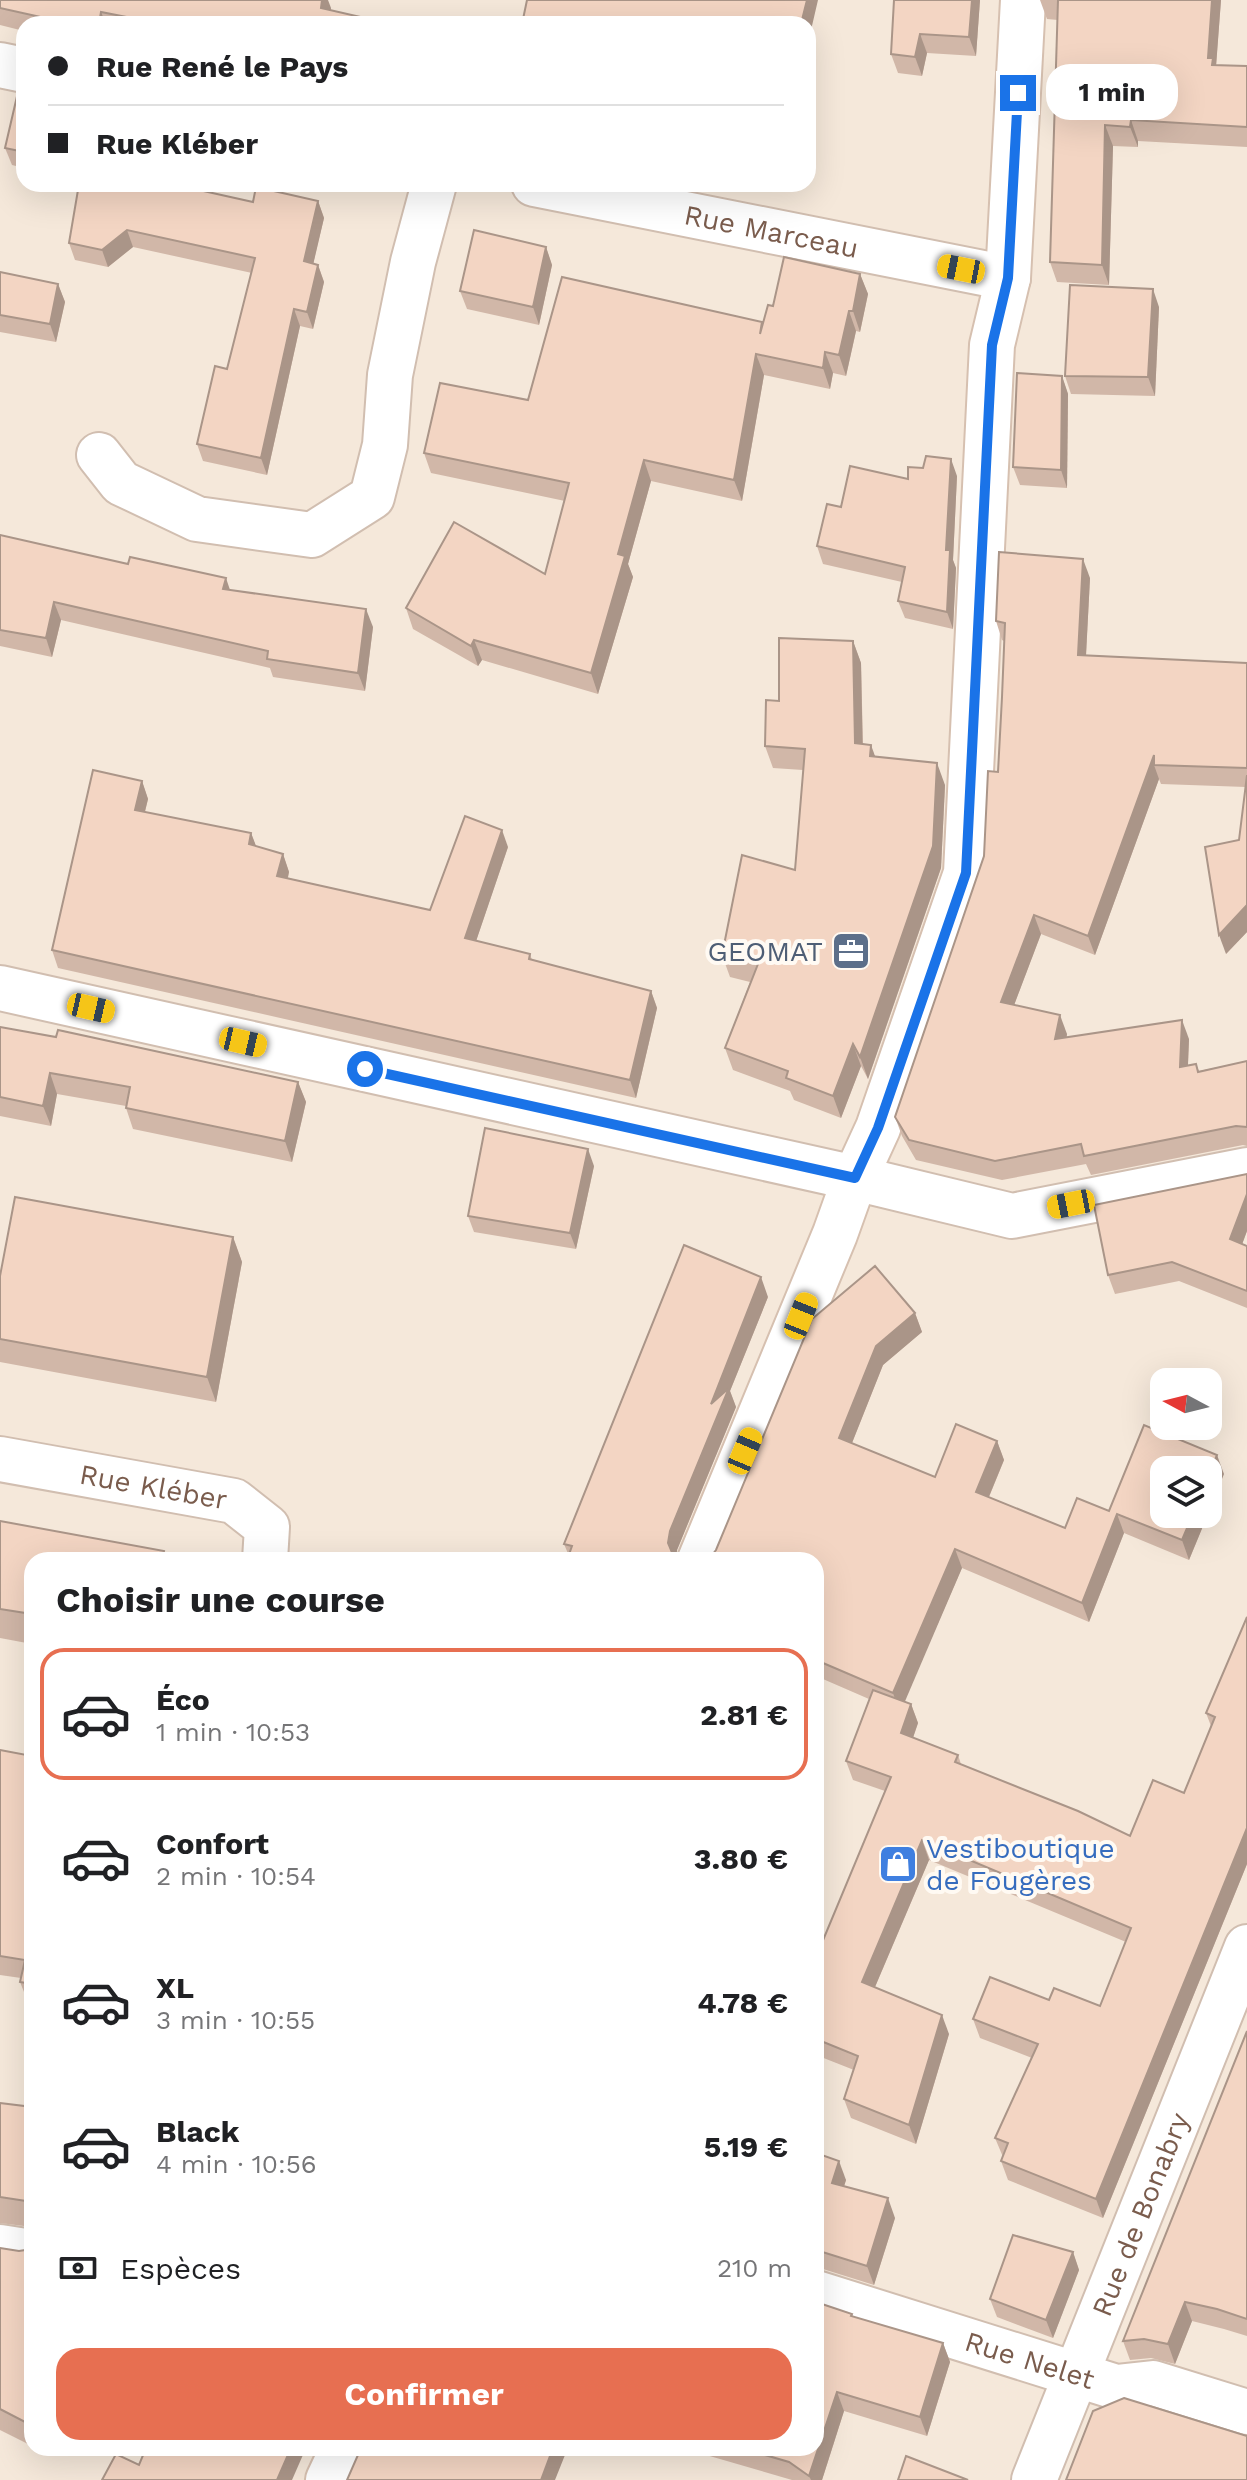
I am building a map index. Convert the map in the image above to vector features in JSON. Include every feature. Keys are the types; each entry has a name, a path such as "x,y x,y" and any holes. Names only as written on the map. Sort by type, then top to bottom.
{"street":[{"path":"703,1552 878,1128 966,873 992,345 1008,278 1023,0"},
{"path":"99,455 121,483 197,519 312,535 372,497 385,445 390,375 413,262 432,192"},
{"name":"Rue Marceau","path":"574,192 1008,278"},
{"path":"0,988 855,1178 1012,1216 1247,1170"},
{"name":"Rue Kléber","path":"0,1459 234,1501 267,1527 265,1552"},
{"name":"Rue de Bonabry","path":"1034,2480 1247,1947"},
{"path":"0,2247 24,2251"},
{"name":"Rue Nelet","path":"824,2295 1116,2387 1153,2383 1247,2412"},
{"path":"328,2480 339,2456"}],"shaded area":[{"path":"0,0 1247,0 1247,2480 0,2480"}],"building":[{"path":"0,0 322,0 321,8 356,16 121,16 101,12 100,16 36,16 0,8"},
{"path":"527,0 807,0 803,16 524,16"},
{"path":"894,0 972,0 969,37 920,34 915,57 891,54"},
{"path":"1058,0 1212,0 1208,58 1213,58 1212,65 1247,66 1247,127 1131,120 1130,127 1105,125 1102,265 1050,262"},
{"path":"16,101 16,150 5,148"},
{"path":"78,192 208,192 253,202 255,192 278,192 318,201 304,261 318,265 307,312 294,309 261,458 197,444 215,366 227,369 255,258 127,230 102,250 69,243"},
{"path":"474,230 546,247 533,307 460,291"},
{"path":"784,257 860,274 853,311 849,311 839,355 825,352 823,368 756,354 734,480 644,460 618,554 625,556 591,673 474,640 471,646 406,608 454,522 545,574 569,483 424,453 440,383 528,400 562,277 762,322 760,334 768,305 773,306"},
{"path":"0,272 58,284 50,324 0,315"},
{"path":"1070,285 1153,289 1148,377 1065,376"},
{"path":"1017,373 1062,376 1061,470 1013,467"},
{"path":"926,456 951,459 946,550 950,550 947,612 898,601 905,567 817,546 827,504 841,507 850,466 908,479 908,467 923,468"},
{"path":"0,535 128,564 130,557 226,578 223,589 366,609 358,673 267,659 268,651 54,602 46,638 0,630"},
{"path":"999,552 1083,559 1078,655 1247,663 1247,768 1154,765 1154,755 1088,936 1034,915 1001,1002 1060,1015 1055,1039 1182,1020 1180,1067 1196,1064 1198,1072 1247,1061 1247,1127 1236,1126 1084,1156 1081,1144 995,1161 909,1140 895,1117 984,856 988,771 998,772 1002,697 1005,623 996,621"},
{"path":"779,638 853,641 855,743 871,745 870,756 937,763 933,846 860,1057 853,1044 833,1096 786,1078 788,1071 725,1048 758,964 722,955 742,855 795,870 805,749 765,746 766,700 779,701"},
{"path":"93,770 142,781 135,810 251,833 249,844 283,854 277,876 430,910 465,816 502,830 465,938 530,954 529,959 651,991 630,1080 52,950"},
{"path":"1247,775 1247,905 1219,935 1205,847 1239,840"},
{"path":"0,1027 56,1037 58,1030 298,1082 285,1141 126,1108 130,1087 50,1073 43,1106 0,1097"},
{"path":"485,1128 588,1149 570,1233 468,1216"},
{"path":"1247,1174 1247,1194 1230,1239 1247,1246 1247,1291 1172,1262 1108,1275 1094,1205"},
{"path":"15,1197 233,1237 207,1377 0,1339 0,1276"},
{"path":"684,1245 761,1277 711,1404 729,1388 670,1531 668,1543 672,1552 570,1552 572,1546 564,1544"},
{"path":"875,1266 915,1313 876,1346 839,1438 935,1477 956,1424 997,1441 976,1492 1065,1528 1077,1498 1109,1511 1144,1425 1150,1427 1150,1440 1180,1440 1217,1455 1150,1456 1150,1527 1117,1514 1082,1603 955,1549 893,1693 824,1663 824,1552 714,1552 812,1319"},
{"path":"0,1521 164,1551 24,1552 24,1613 0,1609"},
{"path":"1152,1528 1187,1528 1182,1540"},
{"path":"1247,1617 1247,1828 1096,2199 1001,2161 1008,2143 995,2138 1038,2044 973,2019 990,1977 1049,2000 1054,1988 1100,2006 1131,1928 922,1840 862,1982 942,2015 909,2125 844,2099 858,2056 824,2042 824,1938 891,1777 846,1761 873,1690 911,1704 901,1733 958,1755 955,1762 1078,1811 1130,1836 1153,1780 1184,1793 1215,1717 1206,1713"},
{"path":"0,1750 24,1754 24,1960 0,1956"},
{"path":"1247,2031 1247,2319 1185,2302 1168,2344 1144,2339 1123,2341"},
{"path":"0,2103 24,2106 24,2201 0,2197"},
{"path":"824,2156 839,2161 832,2183 888,2198 867,2266 824,2253"},
{"path":"1013,2235 1073,2252 1046,2320 990,2299"},
{"path":"0,2248 24,2250 24,2421 0,2409"},
{"path":"824,2305 851,2316 943,2343 920,2417 837,2392 824,2431"},
{"path":"1124,2398 1247,2436 1247,2480 1066,2480 1093,2411"},
{"path":"115,2456 139,2465 143,2456 288,2456 277,2480 102,2480"},
{"path":"358,2456 550,2456 541,2480 347,2480"},
{"path":"768,2456 816,2456 809,2476 789,2462"},
{"path":"906,2456 968,2480 898,2480"}],"place":[{"name":"GEOMAT","path":"851,951"},
{"name":"Vestiboutique de Fougères","path":"898,1864"}],"route":[{"path":"365,1069 855,1178 878,1128 966,873 992,345 1008,278 1018,93"}]}
